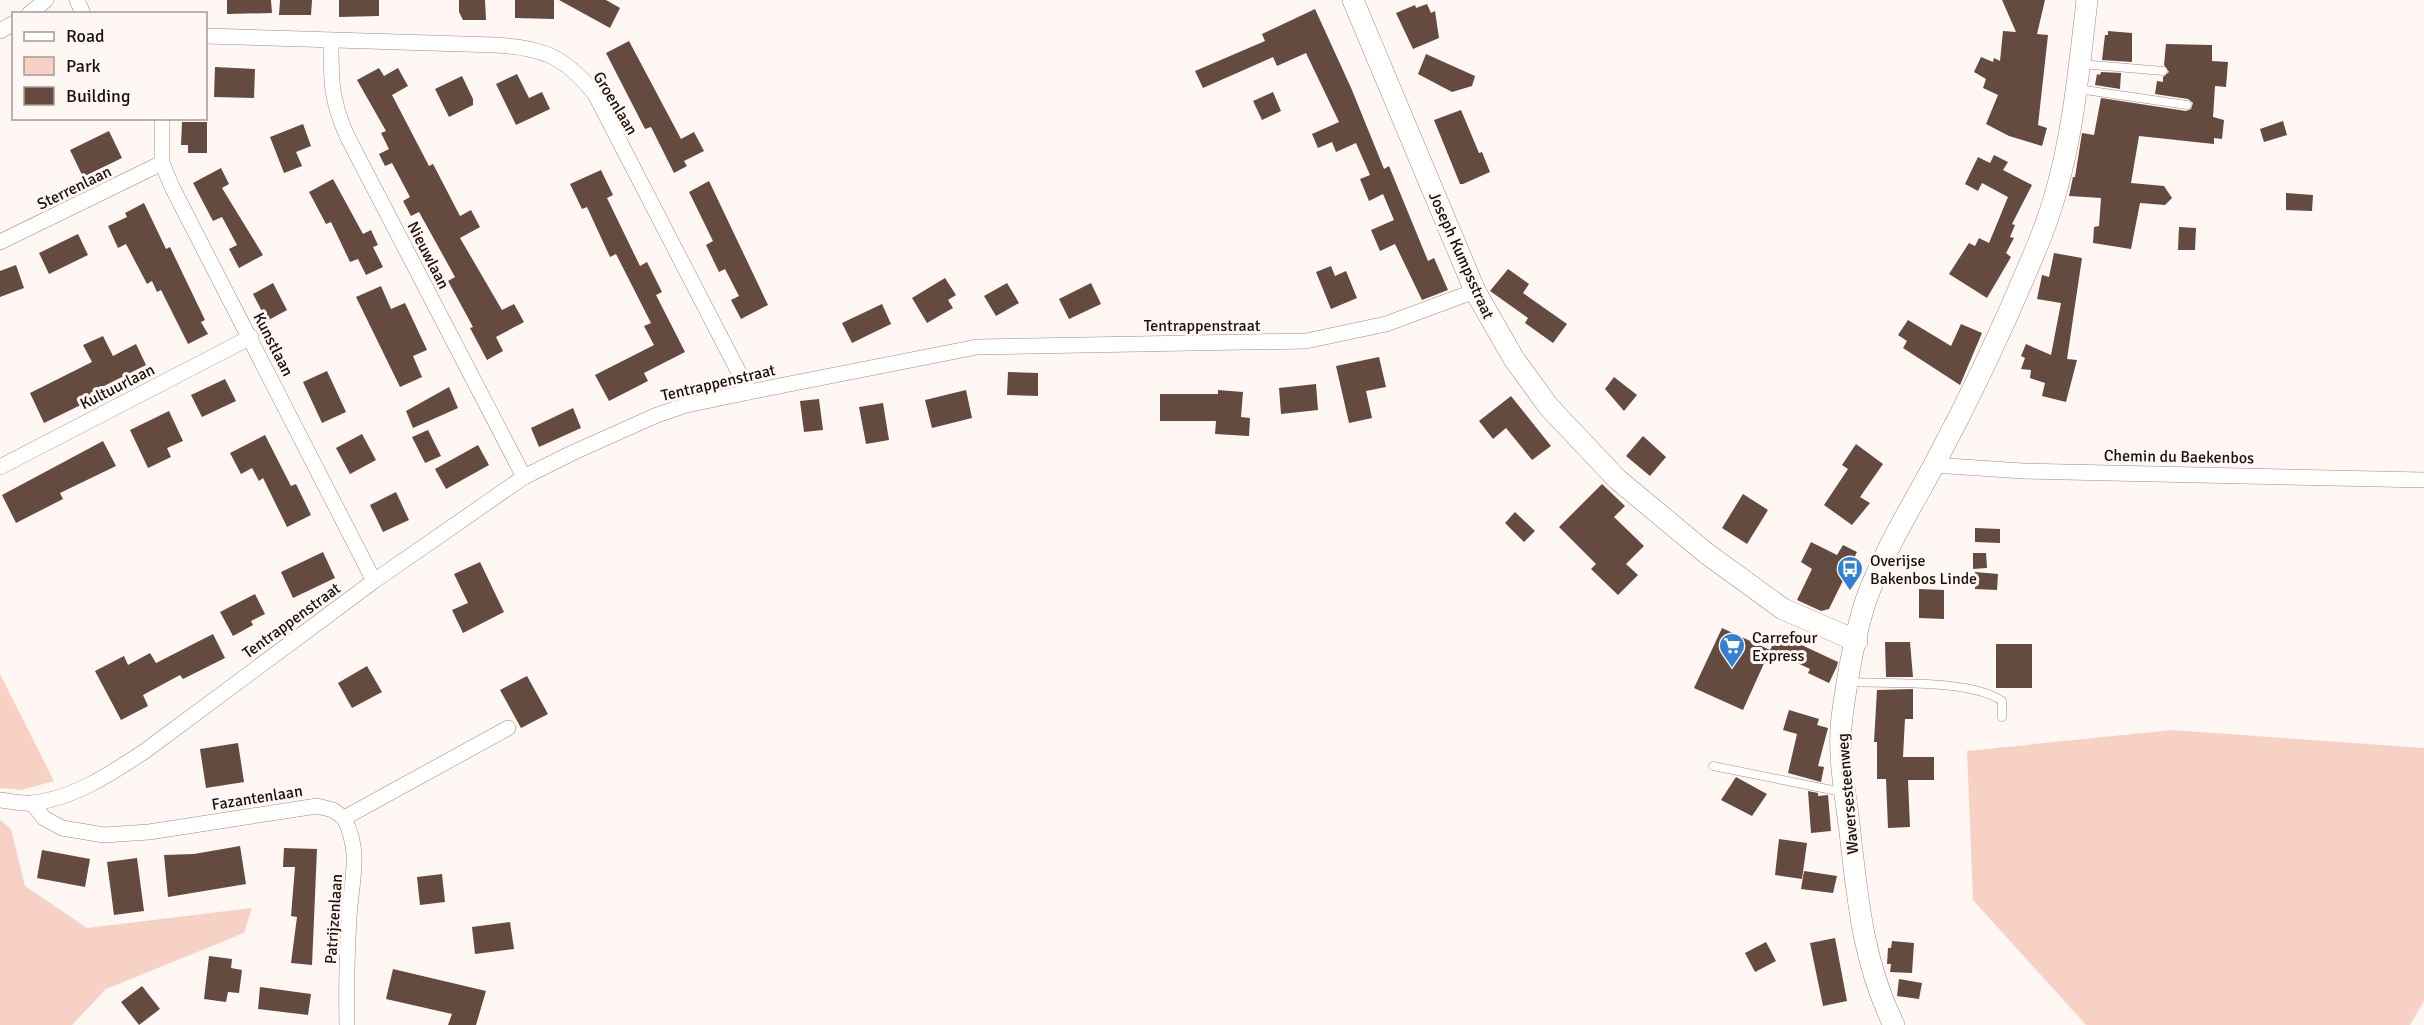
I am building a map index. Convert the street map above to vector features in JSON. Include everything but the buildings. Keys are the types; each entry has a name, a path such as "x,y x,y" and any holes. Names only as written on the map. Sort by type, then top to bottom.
{"street":[{"path":"31,12 46,0"},
{"name":"Joseph Kumpsstraat","path":"1353,0 1476,291 1514,359 1549,407 1617,479 1706,553 1783,609 1857,641"},
{"name":"Waversesteenweg","path":"1894,1025 1870,965 1858,902 1841,738 1848,682 1866,601 1884,557 1933,466 1994,341 2042,234 2057,190 2076,89 2087,0"},
{"name":"Groenlaan","path":"207,36 528,47 554,56 577,72 595,94 749,392"},
{"name":"Nieuwlaan","path":"331,42 330,87 340,120 524,477"},
{"name":"Kunstlaan","path":"162,120 162,163 374,581"},
{"name":"Sterrenlaan","path":"0,242 162,163"},
{"name":"Tentrappenstraat","path":"0,800 32,803 75,790 128,762 374,581 524,477 572,453 687,405 977,346 1306,341 1386,324 1476,291"},
{"name":"Kultuurlaan","path":"0,467 251,337"},
{"name":"Chemin du Baekenbos","path":"1933,466 2023,471 2424,480"},
{"path":"344,818 508,728"},
{"name":"Fazantenlaan","path":"32,803 44,818 62,828 104,835 149,831 317,806 333,810 344,818"},
{"name":"Patrijzenlaan","path":"344,818 352,835 356,854 349,916 347,1025"}],"lane":[{"path":"2079,64 2163,71"},
{"path":"2076,89 2187,105"},
{"path":"1848,682 1928,685 1980,691 2002,701 2002,717"},
{"path":"1713,766 1846,793"}],"green space":[{"path":"0,674 54,781 21,790 0,788"},
{"path":"2172,730 2424,748 2424,1001 2410,1025 2086,1025 1973,900 1967,751"},
{"path":"0,820 11,829 25,886 87,928 252,908 244,933 106,989 72,1025 0,1025"}],"place":[{"name":"Overijse Bakenbos Linde","path":"1850,592"},
{"name":"Carrefour Express","path":"1732,669"}]}
